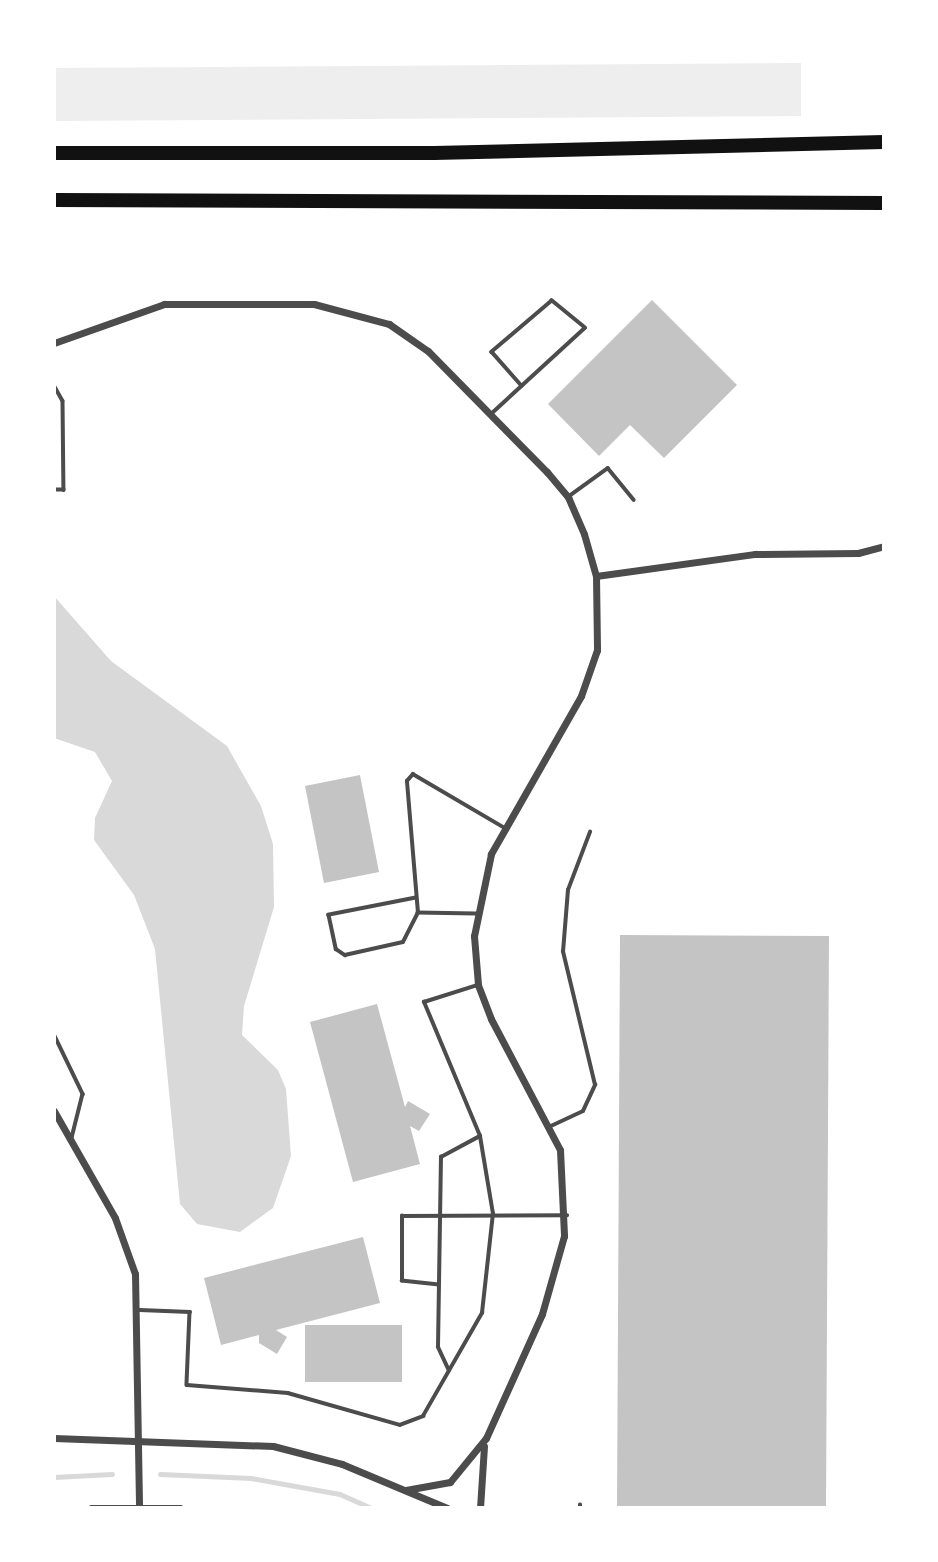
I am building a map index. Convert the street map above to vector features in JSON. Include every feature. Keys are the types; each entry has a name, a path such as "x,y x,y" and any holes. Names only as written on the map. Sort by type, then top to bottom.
{"highway":[{"path":"54,153 434,153 884,142"},
{"path":"54,200 884,203"}],"street":[{"path":"54,343 164,304 314,304 389,324 428,351 568,497 596,576 597,650 581,696 491,854 476,914 478,985 551,1126 566,1215 541,1314 486,1438 478,1470 480,1508"},
{"path":"596,576 755,554 858,553 884,546"},
{"path":"54,1111 126,1245 140,1310 139,1507"},
{"path":"54,1438 140,1437 273,1446 406,1490 447,1508"},
{"path":"406,1490 450,1482 486,1438"},
{"path":"91,1508 180,1508"}],"lane":[{"path":"491,414 522,386 585,328 552,301 492,352 522,386"},
{"path":"54,386 63,401 64,490 54,490"},
{"path":"568,497 608,468 634,500"},
{"path":"416,898 329,915 335,950 345,955 403,942 418,913 407,781 413,774 505,828"},
{"path":"551,1126 583,1111 595,1085 563,952 568,890 590,832"},
{"path":"418,913 476,914"},
{"path":"140,1310 190,1312 187,1385 288,1392 400,1425 422,1416 482,1314 492,1214 480,1136 424,1002 478,985"},
{"path":"54,1034 83,1094 71,1140"},
{"path":"449,1371 438,1347 441,1157 480,1136"},
{"path":"439,1285 402,1281 402,1216 566,1215"}],"shaded area":[{"path":"801,63 801,116 54,121 54,68"},
{"path":"54,596 111,661 227,746 261,806 273,844 274,907 244,1006 242,1035 278,1070 286,1089 291,1156 273,1208 240,1232 197,1224 180,1204 155,949 134,895 94,840 95,818 112,781 95,752 54,738"}],"building":[{"path":"652,300 737,385 664,458 630,425 599,456 548,404"},
{"path":"360,775 379,872 324,883 305,786"},
{"path":"620,935 829,936 826,1508 617,1508"},
{"path":"377,1004 405,1107 408,1101 430,1114 419,1131 410,1126 420,1164 353,1182 310,1022"},
{"path":"363,1237 380,1303 276,1330 287,1337 277,1354 259,1343 259,1335 221,1345 204,1278"},
{"path":"305,1325 402,1325 402,1382 305,1382"}],"waterway":[{"path":"54,1477 112,1474"},
{"path":"160,1474 251,1478 340,1494 371,1508"}]}
